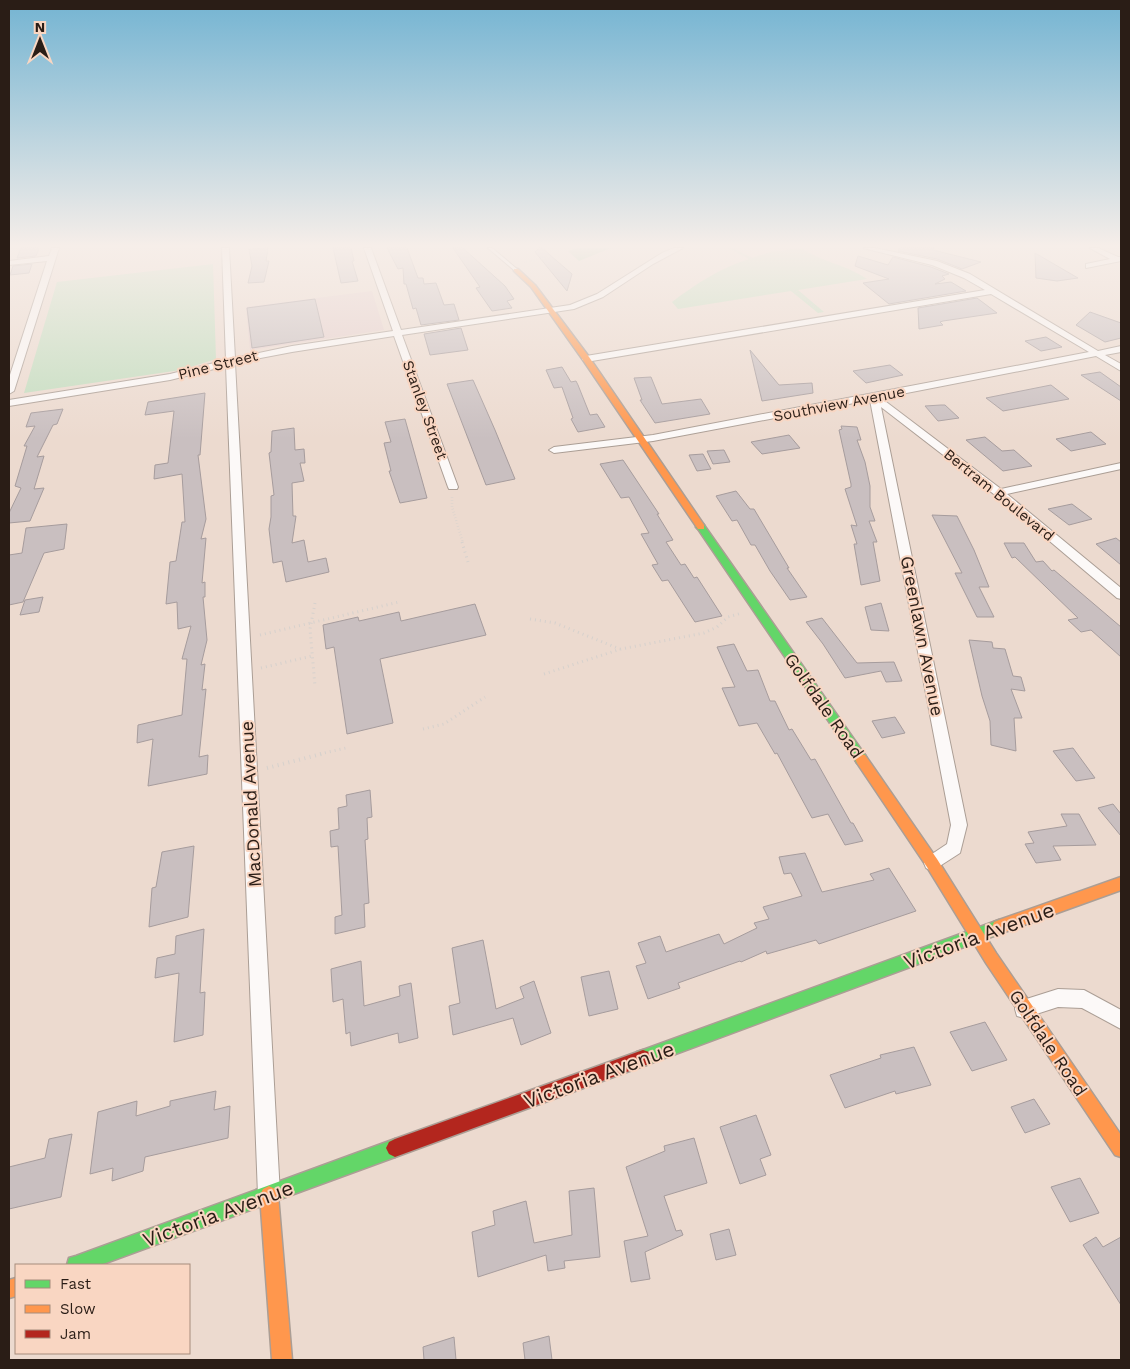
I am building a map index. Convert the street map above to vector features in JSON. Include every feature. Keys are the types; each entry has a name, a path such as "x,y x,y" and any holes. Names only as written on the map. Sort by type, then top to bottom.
{"street":[{"path":"9,391 35,312"},
{"name":"MacDonald Avenue","path":"228,312 269,1195 282,1360"},
{"name":"Stanley Street","path":"391,312 453,487"},
{"name":"Pine Street","path":"9,402 170,377 292,349 546,312"},
{"name":"Golfdale Road","path":"553,312 932,863 1024,1009 1121,1149"},
{"path":"586,359 868,312"},
{"path":"1027,312 1121,368"},
{"name":"Southview Avenue","path":"554,450 641,441 1121,349"},
{"name":"Bertram Boulevard","path":"874,397 999,493 1121,595"},
{"name":"Greenlawn Avenue","path":"874,397 946,751 959,825 954,848 932,863"},
{"path":"999,493 1121,466"},
{"name":"Victoria Avenue","path":"79,1264 1121,883"},
{"path":"1024,1009 1058,998 1084,1000 1121,1020"}],"path":[{"path":"453,487 452,507 468,562"},
{"path":"260,635 311,621 399,602"},
{"path":"315,603 310,629 315,686"},
{"path":"544,674 621,649 704,633 717,627 728,618 743,613"},
{"path":"530,619 555,623 621,649"},
{"path":"261,668 312,656"},
{"path":"423,729 444,724 485,697"},
{"path":"267,768 346,748"}],"shaded area":[{"path":"246,312 378,312 384,330 250,350"}],"green space":[{"path":"48,312 215,312 216,359 181,370 24,393"}],"building":[{"path":"247,312 318,312 324,337 252,348"},
{"path":"417,312 456,312 459,320 421,325"},
{"path":"918,312 997,313 943,321 940,322 943,325 919,329"},
{"path":"1090,312 1121,323 1121,338 1105,342 1076,325"},
{"path":"461,328 468,350 430,355 424,334"},
{"path":"1046,337 1062,347 1041,351 1025,341"},
{"path":"750,350 779,385 812,383 813,393 762,401"},
{"path":"890,365 903,375 866,383 853,371"},
{"path":"562,367 571,382 576,381 590,415 597,414 605,427 578,432 571,419 573,418 562,387 554,388 546,370"},
{"path":"1100,372 1121,387 1121,401 1081,375"},
{"path":"651,377 662,404 701,399 710,414 655,423 640,400 642,400 634,378"},
{"path":"473,380 515,479 486,485 447,384"},
{"path":"1051,385 1069,399 1003,411 986,398"},
{"path":"205,393 200,455 198,455 206,519 201,539 206,538 202,583 205,582 205,597 203,597 207,640 201,665 205,664 202,690 206,689 199,757 208,755 207,774 148,786 153,739 137,743 138,725 182,715 187,659 182,659 191,626 178,629 177,602 166,604 170,562 176,561 182,522 185,522 182,474 154,479 155,465 168,463 174,411 145,415 148,402"},
{"path":"945,405 959,418 938,421 925,406"},
{"path":"63,409 57,424 53,425 37,457 44,456 34,489 44,488 30,521 9,523 9,513 21,488 15,486 27,446 24,446 35,426 26,427 31,413"},
{"path":"405,419 427,498 400,503 389,471 391,471 384,443 391,442 385,422"},
{"path":"841,426 857,427 861,440 857,440 865,462 870,486 870,507 875,521 869,521 877,542 873,542 880,581 861,585 854,544 857,544 851,525 857,526 845,489 851,487 851,484 839,430 842,429"},
{"path":"294,428 295,450 304,449 305,463 300,463 304,481 292,483 293,516 296,516 292,543 304,540 308,562 326,558 329,572 286,582 282,561 273,563 269,529 271,496 274,495 269,453 271,452 272,431"},
{"path":"1091,432 1106,444 1071,451 1056,439"},
{"path":"789,435 800,448 762,454 751,442"},
{"path":"985,437 1002,451 1014,450 1032,466 1003,471 966,440"},
{"path":"724,450 730,462 713,464 707,451"},
{"path":"703,454 711,469 697,471 689,455"},
{"path":"623,460 659,514 657,514 673,540 666,542 681,565 685,564 694,578 697,577 722,616 695,622 668,580 662,581 652,565 658,564 641,534 649,533 629,497 621,498 600,464"},
{"path":"736,491 750,509 754,509 789,568 787,568 807,597 790,600 755,545 751,545 737,520 732,521 716,496"},
{"path":"1072,504 1092,519 1069,525 1048,509"},
{"path":"932,515 957,516 974,550 989,587 979,587 994,617 977,617 955,573 962,573"},
{"path":"67,524 64,549 44,553 23,602 9,605 9,555 22,553 26,528"},
{"path":"1116,538 1121,542 1121,565 1096,544"},
{"path":"1004,543 1024,543 1036,562 1043,561 1052,571 1054,570 1121,627 1121,657 1091,630 1081,632 1068,620 1078,618 1015,557 1012,558"},
{"path":"43,597 39,612 20,615 25,600"},
{"path":"881,603 889,631 871,630 865,607"},
{"path":"475,604 486,635 380,659 393,723 347,734 334,647 326,649 323,625 358,617 359,621 399,612 401,621"},
{"path":"822,618 857,663 894,662 902,681 886,682 881,671 845,678 806,622"},
{"path":"969,640 992,642 993,648 1005,649 1013,676 1021,677 1025,691 1011,689 1022,718 1014,718 1016,751 991,745 990,721"},
{"path":"734,644 747,671 758,670 770,701 775,701 789,730 792,729 811,760 815,759 863,841 845,845 828,814 812,818 777,753 775,754 757,723 739,726 722,688 735,687 717,647"},
{"path":"895,717 905,733 882,738 872,721"},
{"path":"1073,748 1095,778 1076,781 1053,751"},
{"path":"370,790 372,817 367,818 368,839 365,840 369,903 364,904 365,927 335,934 335,917 342,915 338,846 331,847 330,831 339,829 338,808 347,806 346,795"},
{"path":"1113,804 1121,814 1121,836 1098,808"},
{"path":"1061,814 1079,814 1096,845 1053,846 1061,860 1036,863 1025,844 1034,843 1028,832 1067,826"},
{"path":"194,846 188,917 149,927 152,888 156,887 162,852"},
{"path":"805,853 822,892 874,880 870,874 889,868 916,911 819,944 816,940 767,954 766,951 741,962 678,983 680,988 648,999 636,966 646,963 638,943 660,936 666,952 719,934 724,944 757,928 754,923 769,919 763,907 802,896 791,873 784,874 779,857"},
{"path":"204,929 200,993 205,992 203,1035 174,1042 179,973 155,978 157,958 175,954 176,936"},
{"path":"483,940 496,1009 524,998 520,987 534,981 551,1033 521,1045 513,1018 453,1035 449,1006 460,1003 452,948"},
{"path":"361,961 364,1006 400,996 399,986 411,983 418,1038 399,1043 398,1033 351,1046 350,1032 346,1034 343,999 333,1002 331,969"},
{"path":"609,971 618,1009 589,1016 581,977"},
{"path":"985,1022 1007,1060 972,1071 950,1032"},
{"path":"914,1047 931,1085 896,1094 895,1091 845,1108 830,1075 881,1058 880,1055"},
{"path":"216,1091 214,1110 230,1106 228,1138 145,1157 143,1171 112,1181 113,1168 90,1174 98,1112 137,1101 136,1116 170,1106 170,1101"},
{"path":"1034,1099 1050,1124 1025,1133 1011,1107"},
{"path":"756,1115 771,1155 760,1159 766,1175 740,1184 720,1127"},
{"path":"72,1134 61,1197 9,1209 9,1167 45,1158 49,1139"},
{"path":"694,1138 707,1183 664,1196 676,1231 681,1230 683,1235 645,1252 650,1279 631,1282 624,1241 648,1236 626,1167 665,1151 664,1146"},
{"path":"1080,1178 1099,1213 1070,1222 1051,1187"},
{"path":"594,1188 600,1257 564,1261 565,1268 548,1271 546,1255 478,1277 472,1232 495,1225 493,1211 526,1201 534,1243 572,1235 569,1191"},
{"path":"729,1229 736,1255 716,1260 710,1234"},
{"path":"1096,1237 1103,1247 1121,1237 1121,1305 1083,1245"},
{"path":"549,1336 552,1360 525,1360 523,1343"},
{"path":"454,1337 456,1360 424,1360 423,1347"}],"traffic: fast":[{"path":"701,527 861,759"},
{"path":"643,1058 999,927"},
{"path":"79,1264 395,1148"}],"traffic: slow":[{"path":"552,312 701,527"},
{"path":"861,759 932,863 991,958 1121,1149"},
{"path":"999,927 1121,883"},
{"path":"269,1195 282,1360"},
{"path":"9,1289 15,1287"}],"traffic: jam":[{"path":"395,1148 643,1058"}]}
